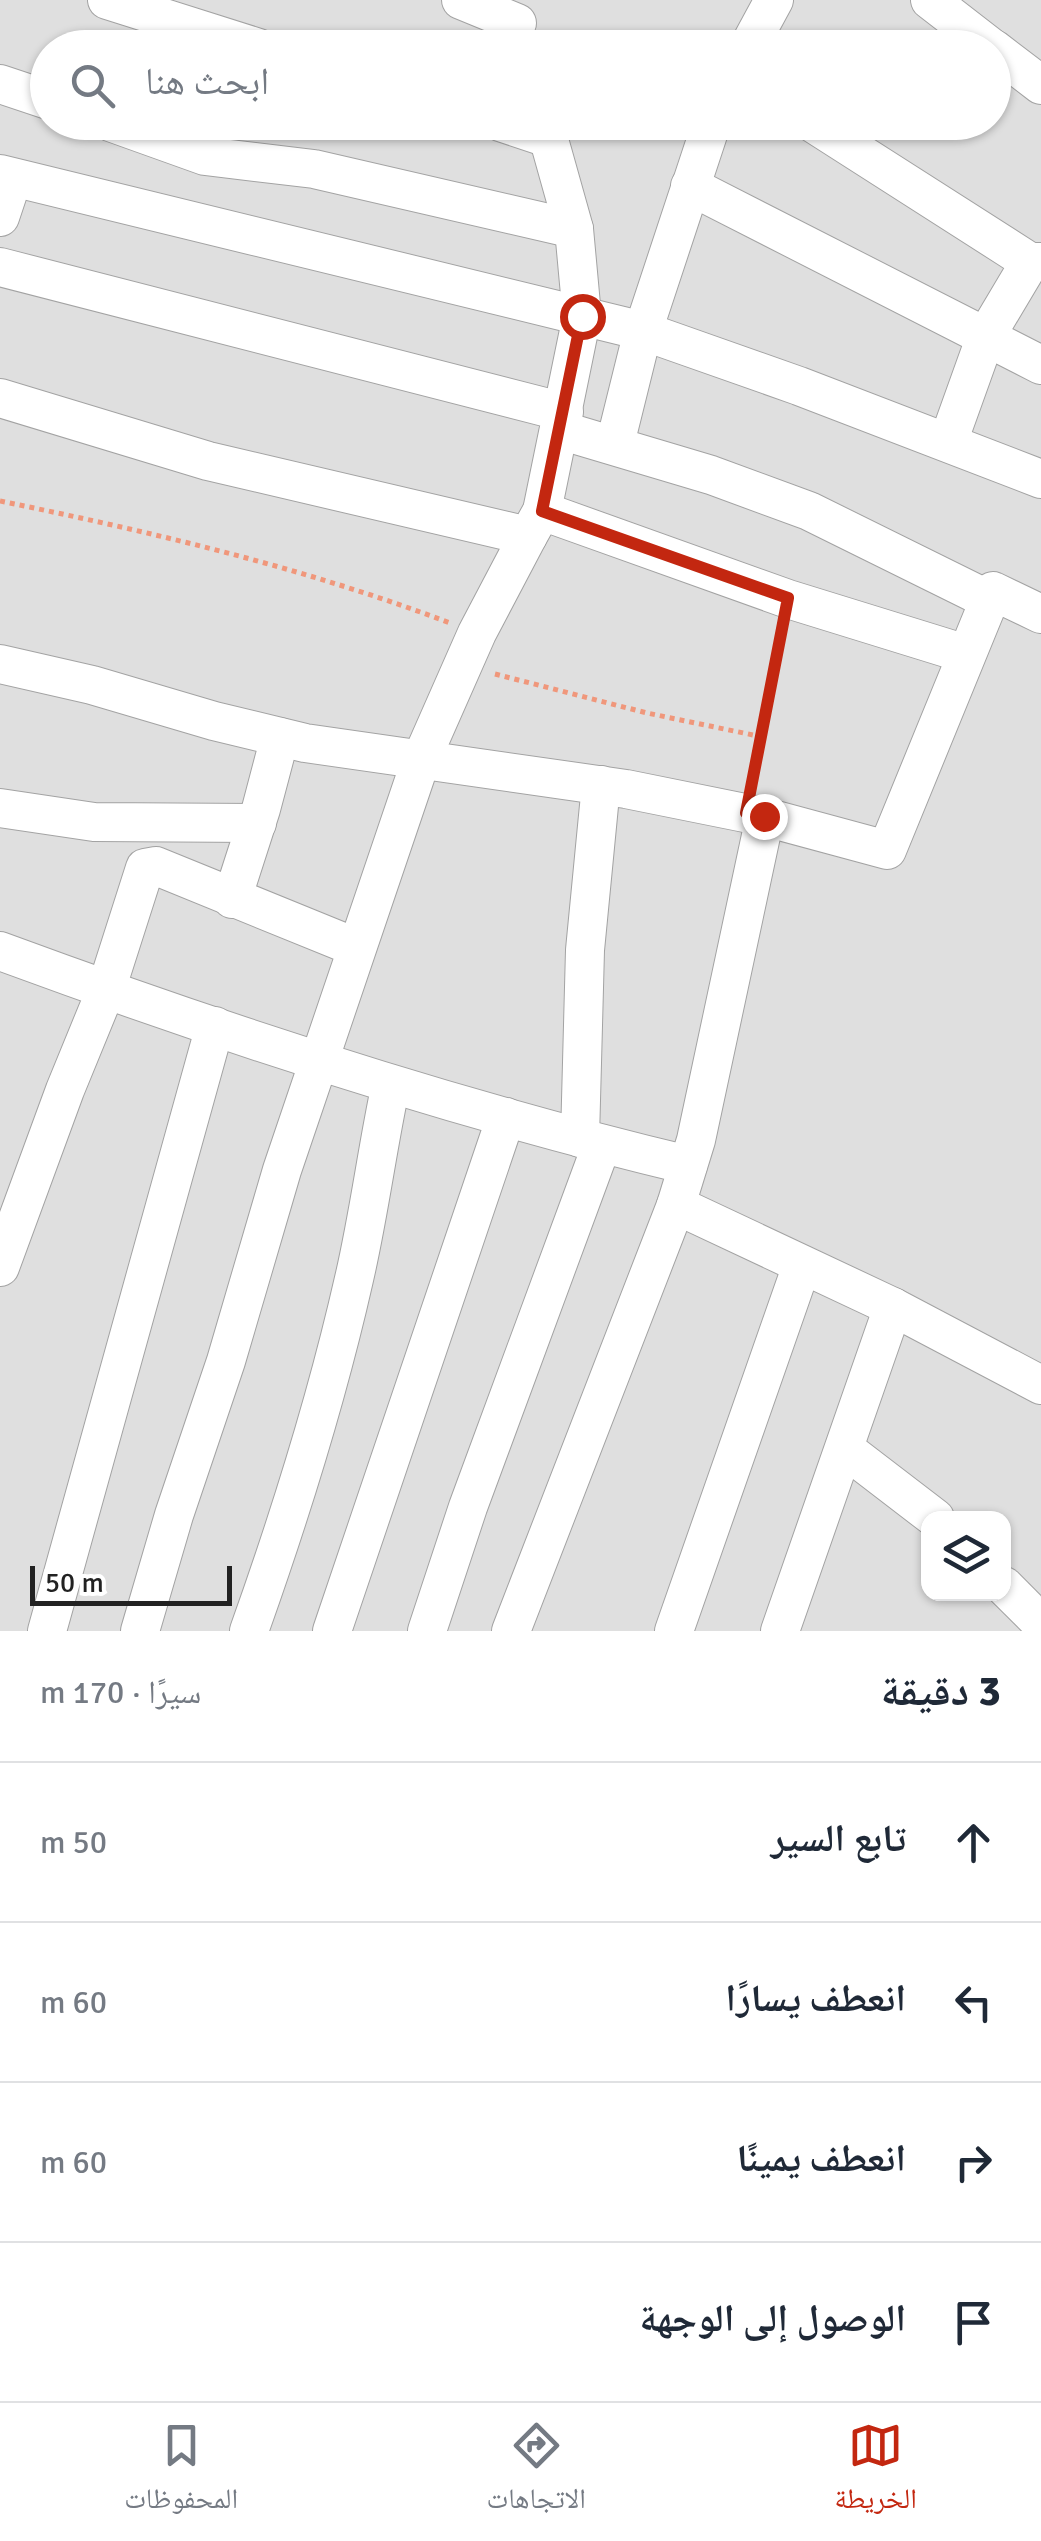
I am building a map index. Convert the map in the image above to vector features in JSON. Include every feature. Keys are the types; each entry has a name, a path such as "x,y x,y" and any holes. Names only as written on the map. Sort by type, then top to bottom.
{"street":[{"path":"106,0 202,30"},
{"path":"460,0 515,24"},
{"path":"758,30 774,0"},
{"path":"930,0 969,30"},
{"path":"1011,62 1041,85"},
{"path":"0,84 30,94"},
{"path":"160,140 205,156 314,169 574,228"},
{"path":"140,1631 282,1170 421,760 470,649 535,524 562,421 582,316 574,228 549,140"},
{"path":"615,444 643,331 706,140"},
{"path":"840,140 1036,262 986,336 948,442"},
{"path":"0,217 6,176 643,331 1041,479"},
{"path":"690,186 1041,364"},
{"path":"0,267 562,421 615,444 809,511 988,600"},
{"path":"0,398 208,461 535,524 966,654"},
{"path":"0,664 280,737 602,785 755,815 887,850 993,591 1041,614"},
{"path":"232,899 280,737"},
{"path":"427,1631 591,1141 585,950 602,785"},
{"path":"0,808 106,823 257,823"},
{"path":"511,1631 688,1165 755,815"},
{"path":"0,1267 64,1090 106,990 145,868 156,866 355,947"},
{"path":"0,951 391,1084 688,1165"},
{"path":"48,1631 215,1026"},
{"path":"249,1631 283,1536 337,1350 391,1084"},
{"path":"332,1631 506,1117"},
{"path":"676,1204 893,1307 1041,1386"},
{"path":"674,1631 802,1265"},
{"path":"780,1631 893,1307"},
{"path":"846,1449 927,1511"},
{"path":"1011,1593 1041,1623"}],"path":[{"path":"0,502 129,528 386,599 470,649 583,698 758,736"},
{"path":"755,815 758,736 788,598"}],"shaded area":[{"path":"0,0 1041,0 1041,1631 0,1631"}],"route":[{"path":"582,316 542,511 788,598 746,813 764,816"}]}
